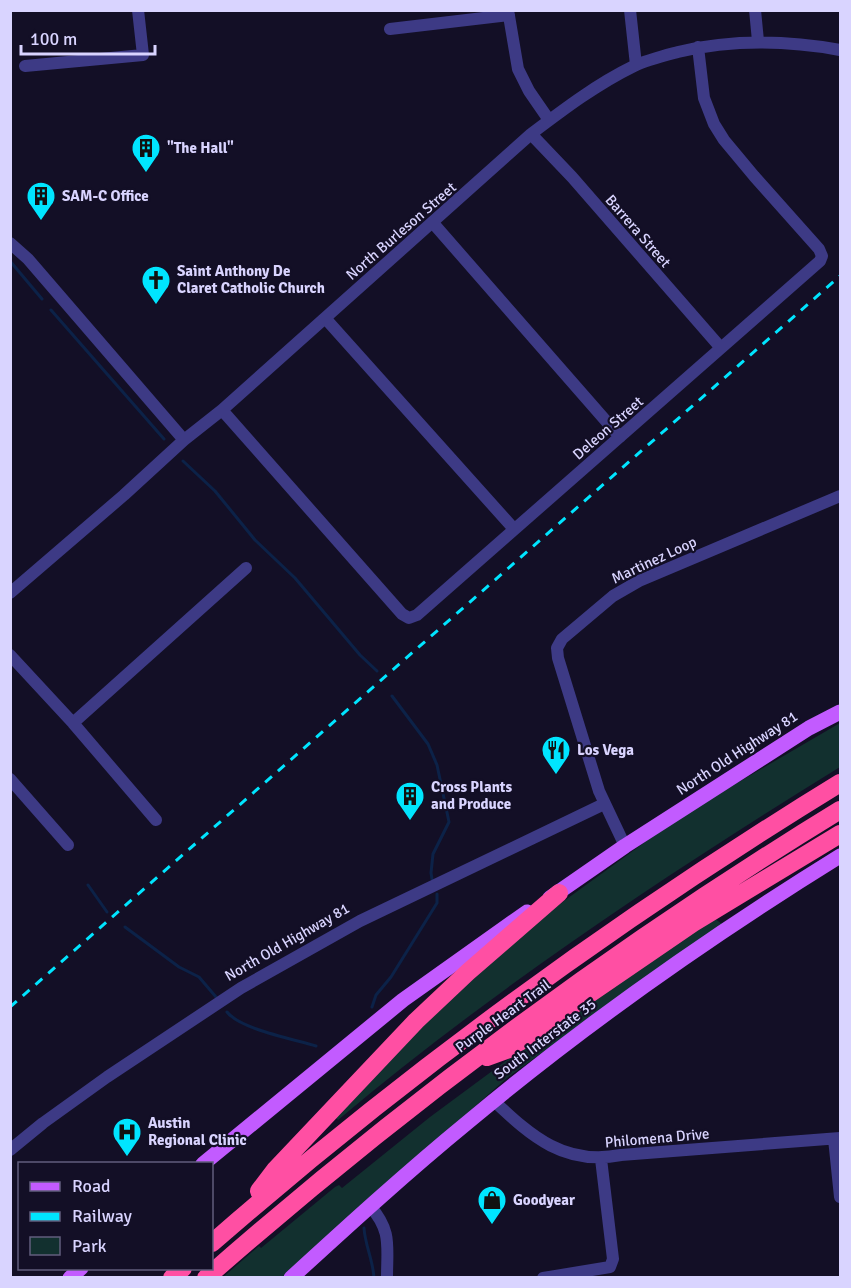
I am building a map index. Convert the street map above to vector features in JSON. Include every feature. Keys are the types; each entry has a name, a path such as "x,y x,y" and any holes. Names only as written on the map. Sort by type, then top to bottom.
{"highway":[{"name":"Purple Heart Trail","path":"213,1242 308,1160 384,1099 547,976 694,875 840,783"},
{"name":"Purple Heart Trail","path":"206,1278 338,1166 464,1067 606,963 724,883 840,810"},
{"path":"464,1067 509,1049 693,923 840,834"},
{"path":"232,1225 275,1170 416,1021 559,892"}],"main road":[{"name":"North Old Highway 81","path":"625,846 809,728 840,712"},
{"path":"205,1162 404,1000 509,924 625,846"},
{"name":"South Interstate 35","path":"291,1278 370,1206 494,1101 641,988 725,930 840,856"}],"street":[{"path":"25,66 144,55 138,10"},
{"path":"630,10 636,65"},
{"path":"755,10 758,41"},
{"path":"390,29 508,13 518,69 529,91 549,120"},
{"name":"North Burleson Street","path":"10,593 184,440 222,410 531,134 579,98 636,65 698,47 758,41 797,42 840,50"},
{"name":"Deleon Street","path":"222,410 402,614 410,618 417,615 820,261 822,256 819,249 724,140 714,124 704,98 698,47"},
{"name":"Barrera Street","path":"531,134 722,348"},
{"path":"433,223 620,437"},
{"path":"10,243 28,259 184,440"},
{"path":"325,318 514,529"},
{"name":"Martinez Loop","path":"625,846 604,804 586,754 558,658 557,648 562,639 613,596 639,581 840,496"},
{"path":"73,723 246,568"},
{"path":"10,655 73,723 156,820"},
{"path":"10,779 68,845"},
{"name":"North Old Highway 81","path":"10,1150 107,1077 241,988 360,921 604,804"},
{"name":"Philomena Drive","path":"494,1101 523,1129 540,1140 578,1156 602,1159 621,1155 837,1139"},
{"path":"837,1139 840,1197"},
{"path":"543,1278 610,1267 613,1259 602,1159"},
{"path":"370,1206 380,1218 387,1234 387,1278"}],"green space":[{"path":"840,723 840,767 583,934 458,1024 338,1120 334,1116 375,1070 535,922 652,837 708,800"},
{"path":"840,849 665,964 507,1078 283,1277 222,1278 335,1187 339,1185 342,1188 430,1117 583,1005 714,918 722,924"}],"waterway":[{"path":"10,261 42,299"},
{"path":"51,310 164,439"},
{"path":"183,461 215,491 255,540 295,578 360,655 377,671"},
{"path":"392,696 428,744 437,765 449,822 433,854 432,879"},
{"path":"88,885 107,912"},
{"path":"372,1007 376,995 391,977 437,903 437,894"},
{"path":"125,927 179,967 199,977 216,997"},
{"path":"227,1012 243,1024 316,1046"},
{"path":"364,1228 374,1278"}],"railway":[{"path":"10,1007 840,276"}],"place":[{"name":"\"The Hall\"","path":"146,174"},
{"name":"SAM-C Office","path":"41,222"},
{"name":"Saint Anthony De Claret Catholic Church","path":"156,306"},
{"name":"Los Vega","path":"556,776"},
{"name":"Cross Plants and Produce","path":"410,822"},
{"name":"Austin Regional Clinic","path":"127,1158"},
{"name":"Goodyear","path":"492,1226"}]}
